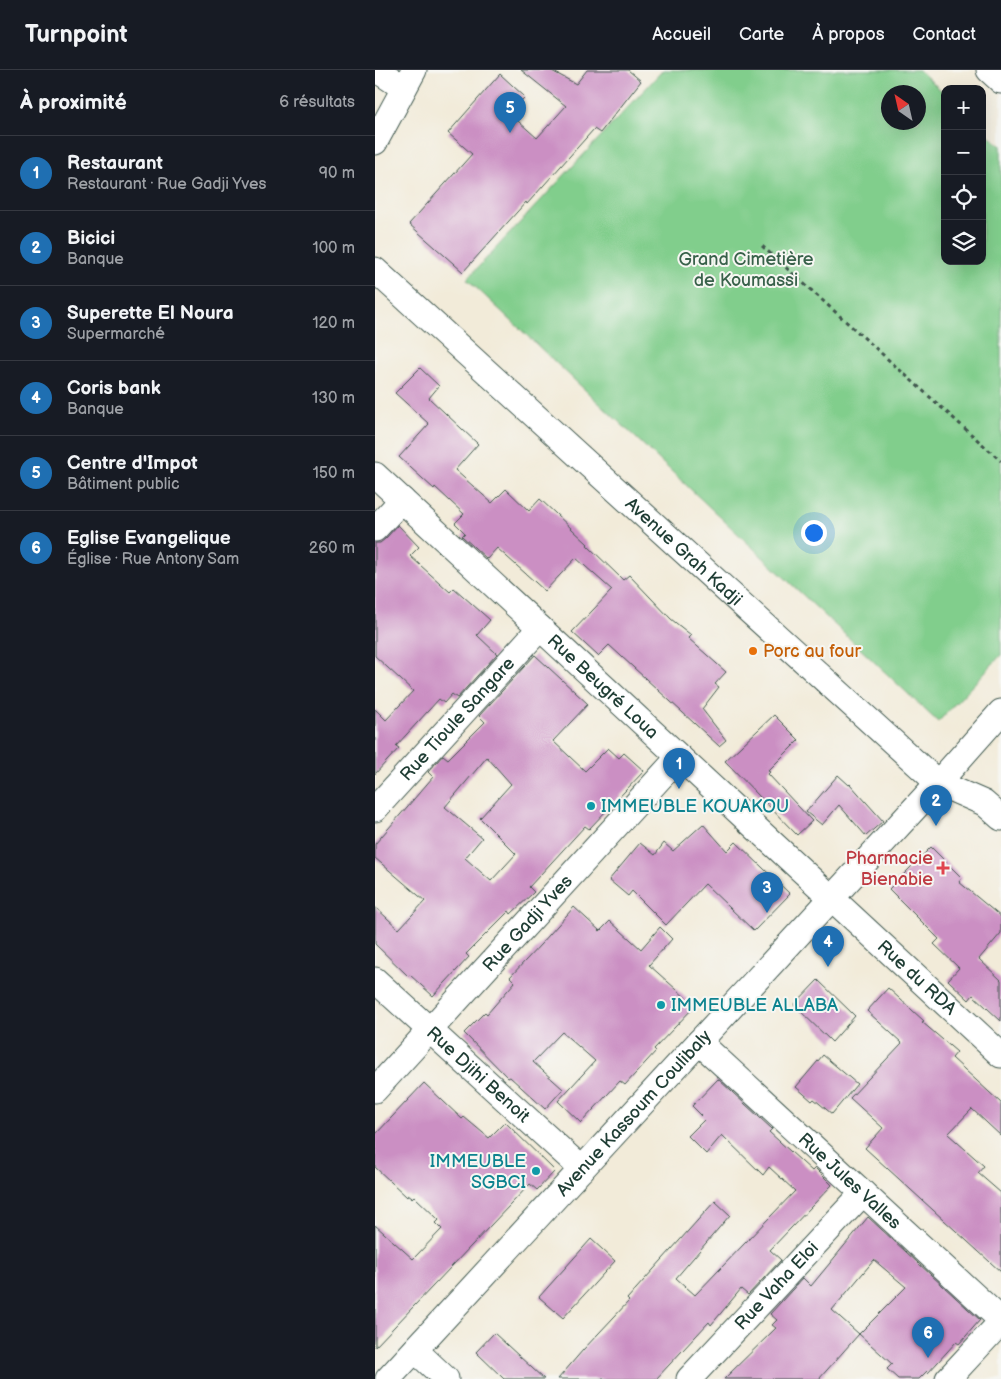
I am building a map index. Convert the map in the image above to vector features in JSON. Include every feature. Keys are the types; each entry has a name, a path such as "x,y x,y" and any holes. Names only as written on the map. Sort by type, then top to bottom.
{"street":[{"path":"375,142 409,79 377,70"},
{"name":"Avenue Grah Kadji","path":"375,270 938,783 984,803 1001,818"},
{"name":"Rue Beugré Loua","path":"375,475 832,898"},
{"path":"375,529 402,500"},
{"name":"Rue Tioule Sangare","path":"375,809 540,628"},
{"name":"Avenue Kassoum Coulibaly","path":"388,1379 938,783 1001,712"},
{"name":"Rue Gadji Yves","path":"375,1090 679,757"},
{"name":"Rue du RDA","path":"832,898 1001,1055"},
{"name":"Rue Djihi Benoit","path":"375,980 582,1169"},
{"name":"Rue Jules Valles","path":"699,1042 1001,1321"},
{"name":"Rue Vaha Eloi","path":"689,1379 863,1193"},
{"path":"948,1379 1001,1321"},
{"path":"415,1350 446,1379"}],"path":[{"path":"762,246 1001,462"}],"green space":[{"name":"Grand Cimetière de Koumassi","path":"663,70 919,70 941,90 941,265 986,265 986,133 1001,146 1001,655 938,722 467,279"}],"building":[{"path":"521,70 550,70 576,84 587,70 628,70 641,81 600,133 594,129 463,272 409,224 472,154 448,133 500,74 525,97 509,113 537,138 566,106"},
{"path":"420,368 439,386 429,398 478,444 455,470 492,503 506,489 529,511 540,499 623,580 629,575 671,619 691,635 688,638 726,672 715,684 719,687 702,709 726,740 719,746 609,645 598,656 572,632 612,590 576,558 545,591 497,548 487,559 462,536 465,533 455,523 464,514 399,457 429,424 395,393"},
{"path":"398,525 419,547 410,556 450,592 454,588 490,620 477,635 497,654 457,698 452,694 444,703 439,699 396,746 399,748 375,774 375,709 386,720 413,691 375,656 375,543 380,543"},
{"path":"535,655 588,704 553,741 585,771 608,748 619,758 624,753 644,771 589,829 585,826 529,887 534,892 511,914 509,911 466,954 469,957 433,996 410,975 408,976 375,944 375,907 399,929 425,901 375,858 375,844 433,777 428,772 443,755 448,759 485,722 479,716","holes":["487,757 511,784 480,818 516,854 491,881 465,858 482,838 445,807"]},
{"path":"774,715 799,740 768,771 770,772 768,774 812,821 797,835 725,761"},
{"path":"838,775 850,784 883,821 866,836 839,805 822,825 806,812"},
{"path":"703,824 727,851 736,842 790,894 754,931 705,884 666,925 632,891 628,896 609,880 640,843 655,855 664,843 673,851"},
{"path":"931,847 962,878 959,882 1001,917 1001,933 979,959 1001,980 1001,1021 973,995 969,1000 948,980 959,968 934,944 939,939 889,889"},
{"path":"574,907 600,931 610,921 641,949 660,927 672,939 649,965 695,1006 654,1049 656,1051 625,1085 620,1081 581,1123 558,1101 595,1061 562,1032 533,1062 563,1089 545,1109 510,1077 508,1078 464,1033 485,1012 487,1014 515,982 510,977"},
{"path":"818,980 855,1016 832,1042 794,1005"},
{"path":"888,988 924,1021 922,1022 957,1052 952,1058 1001,1103 1001,1136 972,1109 948,1134 984,1166 978,1173 1001,1193 1001,1272 865,1148 883,1128 850,1098 902,1043 867,1011"},
{"path":"823,1055 857,1084 832,1114 814,1099 812,1101 796,1087"},
{"path":"718,1079 772,1129 769,1132 812,1171 815,1168 832,1185 770,1250 781,1260 748,1295 741,1289 711,1325 709,1322 656,1379 558,1379 629,1301 627,1299 715,1201 730,1215 676,1278 695,1295 795,1191 769,1167 763,1175 722,1135 706,1154 688,1136 705,1119 692,1106"},
{"path":"424,1083 462,1119 464,1117 489,1138 505,1122 555,1171 537,1190 530,1184 375,1347 375,1225 413,1259 442,1229 436,1223 439,1220 414,1196 412,1198 408,1195 407,1197 375,1167 375,1135"},
{"path":"868,1217 980,1320 959,1344 956,1342 928,1373 927,1371 919,1379 898,1379 887,1369 892,1364 859,1334 819,1379 724,1379 776,1328 772,1325 777,1320 770,1314 803,1278 811,1286","holes":["874,1260 906,1287 859,1334 832,1310"]},
{"path":"591,1239 615,1261 563,1318 539,1297"},
{"path":"494,1333 544,1379 504,1379 476,1352"}],"place":[{"name":"Centre d'Impot","path":"510,133"},
{"name":"Porc au four","path":"753,651"},
{"name":"Restaurant","path":"679,789"},
{"name":"IMMEUBLE KOUAKOU","path":"591,806"},
{"name":"Bicici","path":"936,826"},
{"name":"Pharmacie Bienabie","path":"943,868"},
{"name":"Superette El Noura","path":"767,913"},
{"name":"Coris bank","path":"828,967"},
{"name":"IMMEUBLE ALLABA","path":"661,1005"},
{"name":"IMMEUBLE SGBCI","path":"536,1171"},
{"name":"Eglise Evangelique","path":"928,1358"}]}
